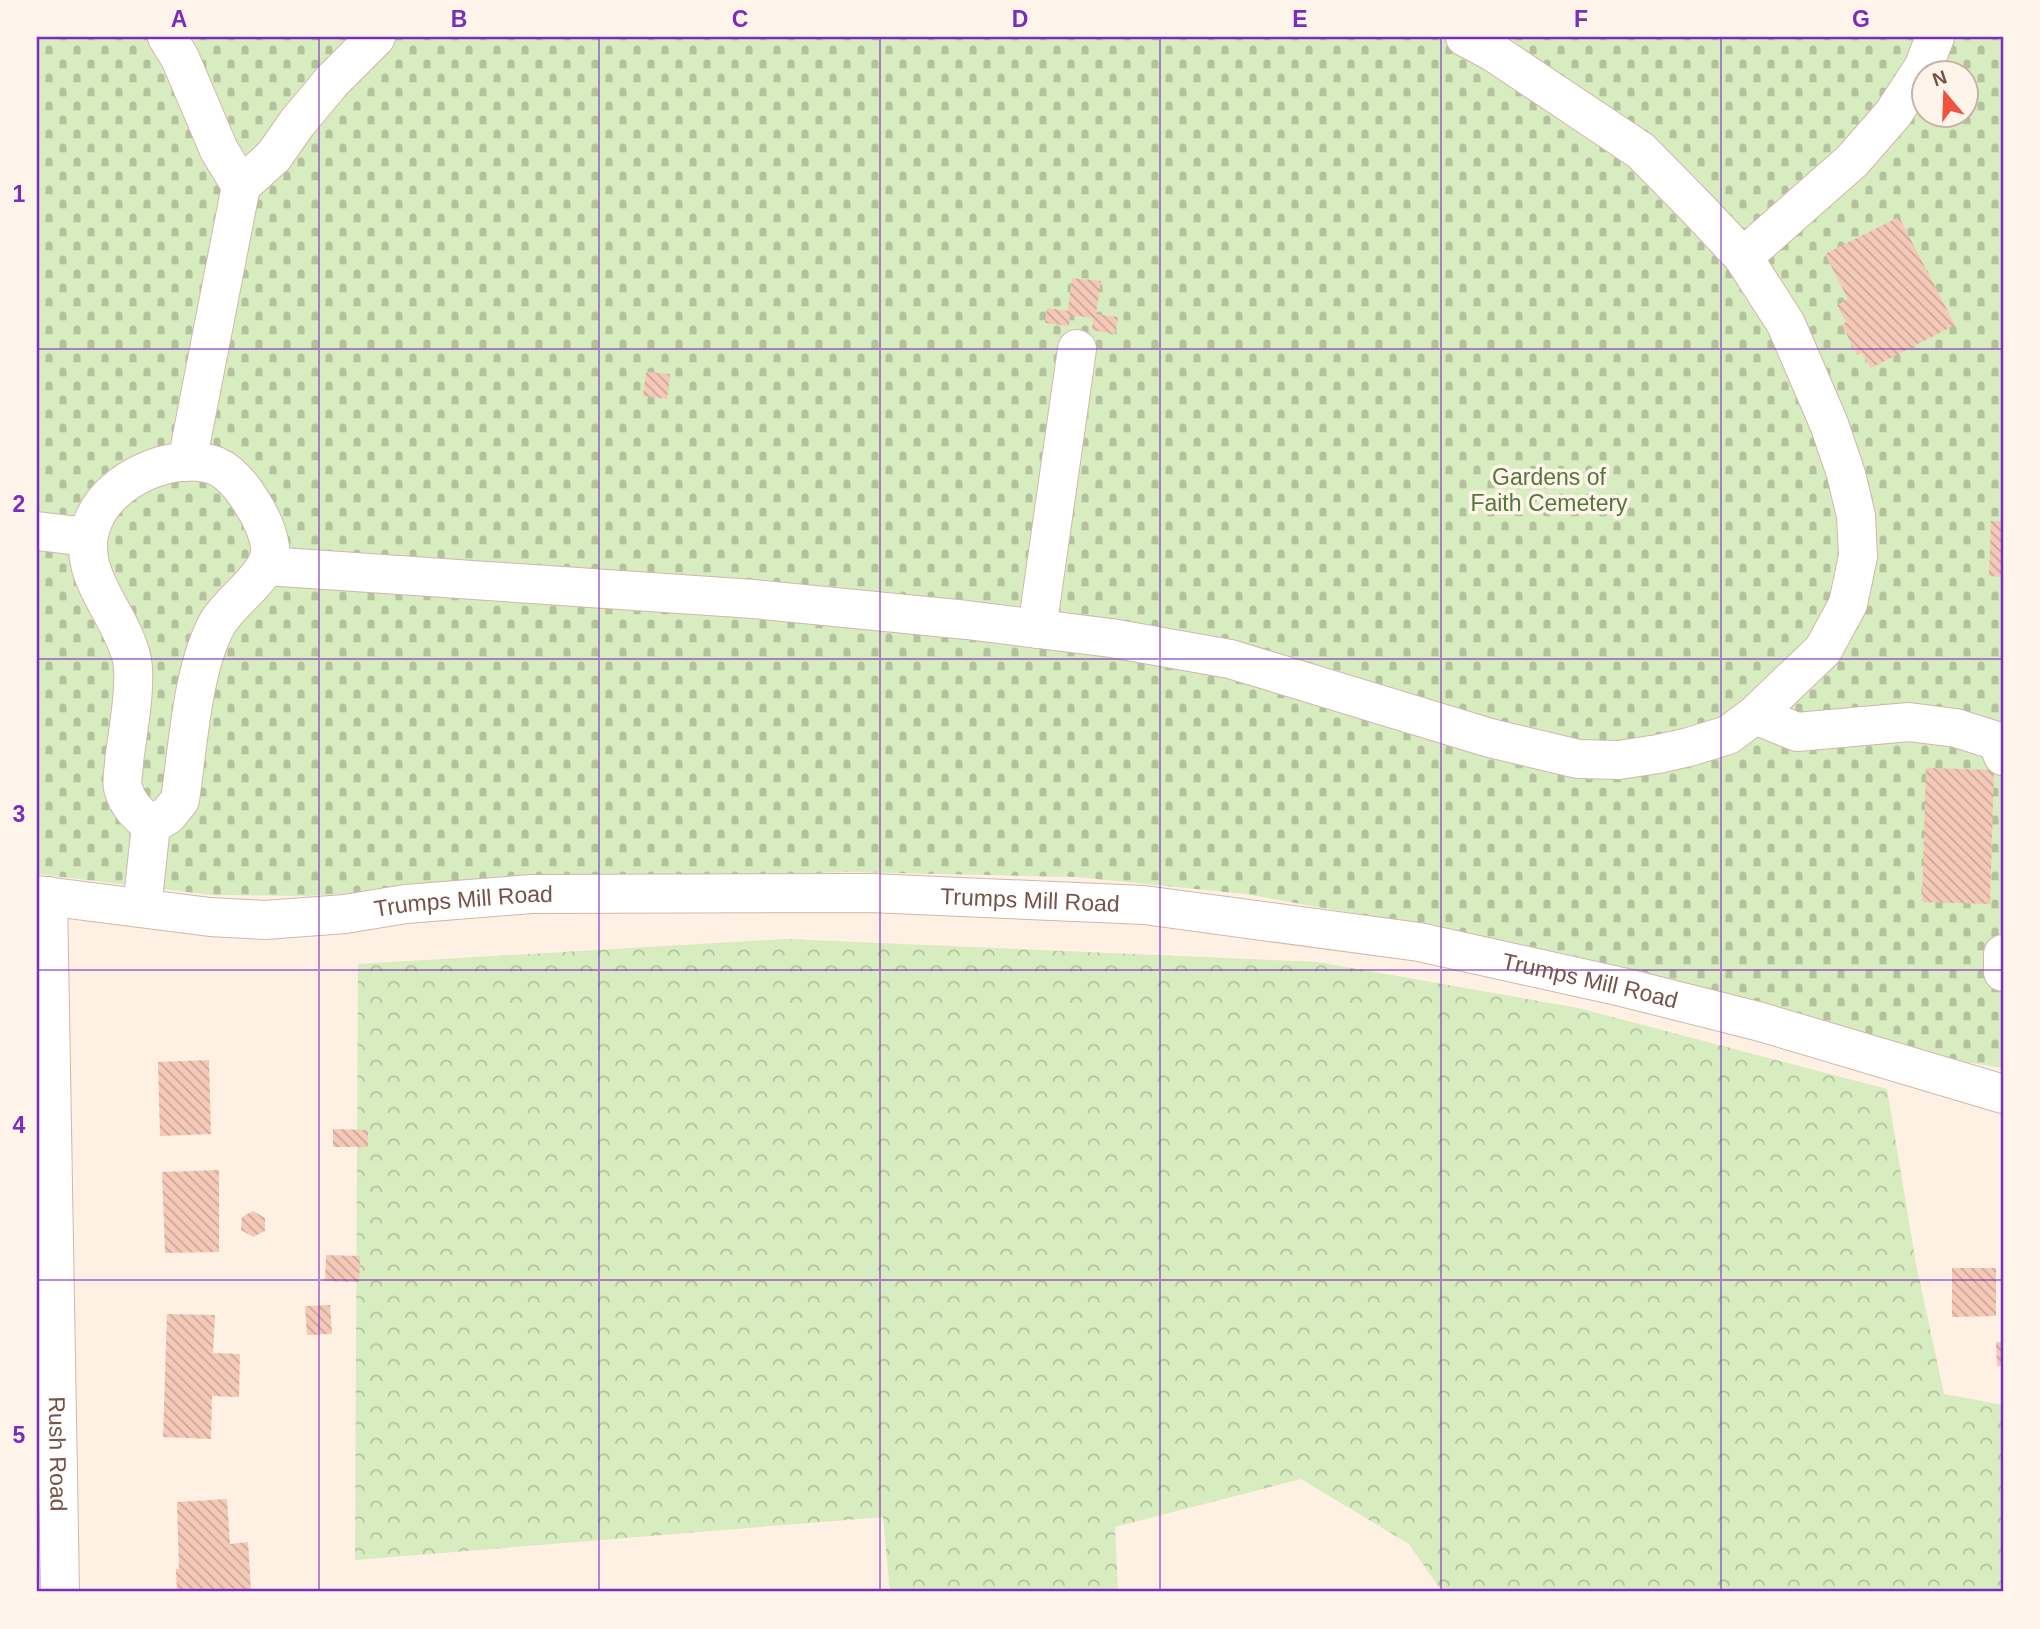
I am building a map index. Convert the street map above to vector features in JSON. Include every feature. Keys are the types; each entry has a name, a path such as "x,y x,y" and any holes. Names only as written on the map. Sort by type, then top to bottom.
{"street":[{"path":"167,37 180,58 219,150 241,186"},
{"path":"187,462 241,186 274,156 332,81 376,37"},
{"path":"267,566 754,599 1111,638 1230,659 1477,734 1578,759 1619,760 1689,747 1728,734 1755,715 1823,650 1849,604 1858,556 1856,516 1846,474 1829,424 1786,324 1743,257 1641,151 1493,52 1465,37"},
{"path":"1743,257 1852,161 1877,133 1923,68 1935,37"},
{"path":"1037,629 1077,349"},
{"path":"187,462 215,466 235,479 250,498 270,548 267,566 220,618 211,635 200,672 180,800 168,815 150,825 135,813 122,787 132,686 132,658 96,580 89,558 87,537 95,515 108,497 129,480 166,464 187,462"},
{"path":"37,531 87,537"},
{"path":"1755,715 1797,732 1909,722 1956,728 1997,741 2003,756"},
{"path":"142,908 150,825"},
{"name":"Trumps Mill Road","path":"42,896 209,917 265,920 345,914 431,902 560,894 871,893 1144,905 1444,947 1622,987 1793,1031 2003,1094"},
{"name":"Rush Road","path":"42,896 60,1592"},
{"path":"2003,954 2003,972"}],"green space":[{"name":"Gardens of Faith Cemetery","path":"37,37 2003,37 2003,1068 1965,1062 1580,962 1420,925 1245,894 1077,877 850,872 539,882 306,896 212,895 37,874"},
{"path":"786,939 1318,962 1578,1008 1887,1089 1916,1264 1944,1394 2003,1405 2003,1592 1442,1592 1409,1544 1301,1479 1115,1527 1118,1592 890,1592 883,1517 355,1560 358,964"}],"building":[{"path":"1899,217 1955,325 1871,368 1862,353 1857,355 1842,325 1846,322 1837,305 1848,299 1825,254"},
{"path":"1072,278 1101,281 1096,314 1118,317 1115,334 1092,330 1093,318 1070,315 1069,326 1045,323 1047,308 1068,311"},
{"path":"646,372 670,374 667,399 643,396"},
{"path":"1991,521 2003,521 2003,577 1989,576"},
{"path":"1926,768 1994,770 1990,904 1922,902"},
{"path":"209,1060 211,1134 160,1136 158,1062"},
{"path":"333,1129 368,1130 368,1147 333,1147"},
{"path":"219,1170 219,1252 165,1253 162,1172"},
{"path":"253,1211 265,1218 265,1231 253,1237 241,1230 242,1217"},
{"path":"326,1255 360,1256 359,1282 325,1281"},
{"path":"1952,1268 1996,1268 1996,1316 1952,1317"},
{"path":"330,1305 332,1334 307,1335 305,1306"},
{"path":"167,1314 215,1315 213,1353 240,1354 239,1397 212,1396 211,1439 163,1437"},
{"path":"1996,1342 2003,1342 2003,1366 1997,1366"},
{"path":"227,1499 230,1544 248,1542 251,1592 177,1592 177,1502"}]}
